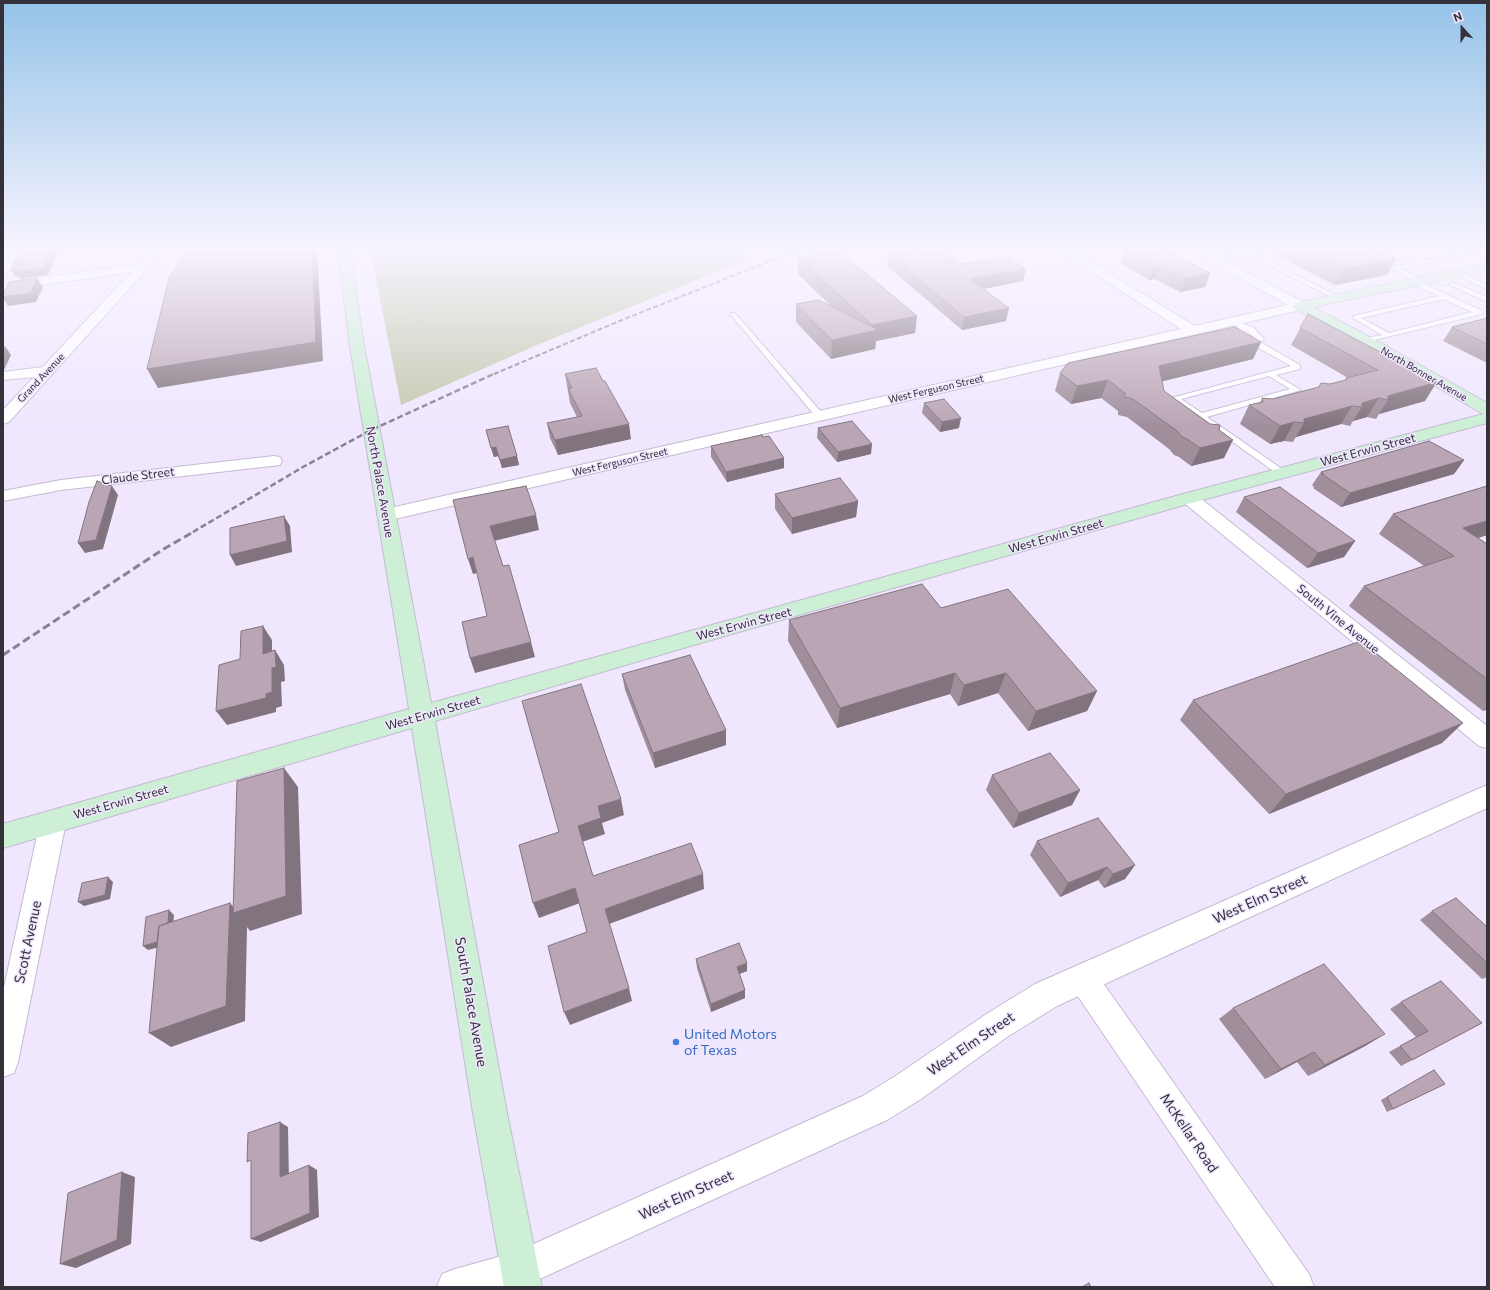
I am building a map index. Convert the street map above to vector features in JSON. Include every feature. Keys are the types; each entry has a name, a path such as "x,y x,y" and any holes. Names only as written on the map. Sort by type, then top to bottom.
{"main road":[{"name":"North Palace Avenue","path":"352,308 386,515 422,716"},
{"name":"North Bonner Avenue","path":"1304,308 1487,410"},
{"name":"West Erwin Street","path":"3,836 711,632 1189,498 1487,418"},
{"name":"South Palace Avenue","path":"422,716 490,1113 521,1278"}],"street":[{"name":"Grand Avenue","path":"3,419 105,308"},
{"path":"1157,308 1192,330"},
{"name":"West Ferguson Street","path":"386,515 1192,330 1237,324 1292,308"},
{"path":"3,376 47,371"},
{"name":"Claude Street","path":"3,496 61,485 274,461"},
{"name":"South Vine Avenue","path":"1189,498 1487,739"},
{"name":"West Elm Street","path":"455,1287 521,1278 875,1108 1018,1012 1046,995 1487,796"},
{"name":"Scott Avenue","path":"3,1062 53,822"},
{"name":"McKellar Road","path":"1083,979 1296,1287"}],"lane":[{"path":"1388,335 1355,317 1395,308"},
{"path":"1473,308 1483,312"},
{"path":"1365,341 1483,312"},
{"path":"733,314 819,415"},
{"path":"1237,324 1240,331 1249,339 1297,366 1175,398 1282,473"},
{"path":"1200,416 1297,390 1270,374"}],"path":[{"path":"419,308 425,328"},
{"path":"383,321 421,314"}],"green space":[{"path":"382,308 628,308 537,345 401,405"}],"building":[{"path":"162,308 315,308 316,342 147,369"},
{"path":"800,308 835,308 878,330 832,340"},
{"path":"853,308 908,308 917,316 872,325"},
{"path":"953,308 1008,308 964,317"},
{"path":"1308,314 1437,382 1388,396 1388,400 1379,398 1362,403 1362,407 1352,406 1304,419 1304,423 1294,422 1280,426 1249,405 1263,402 1262,398 1273,399 1319,387 1321,383 1330,384 1346,380 1346,378 1378,370 1300,328"},
{"path":"1487,318 1487,344 1452,327"},
{"path":"1235,327 1261,342 1159,366 1164,391 1210,424 1220,425 1219,430 1233,440 1200,448 1182,437 1177,431 1133,399 1125,397 1125,393 1108,380 1077,386 1060,373 1068,363"},
{"path":"596,368 629,424 555,440 547,423 582,416 568,388 572,388 565,374"},
{"path":"944,399 961,418 942,422 924,403"},
{"path":"852,421 872,444 838,452 818,428"},
{"path":"508,426 517,456 500,460 496,447 491,448 486,430"},
{"path":"762,435 763,437 769,436 784,458 726,472 711,446"},
{"path":"1429,441 1464,460 1350,493 1321,472"},
{"path":"840,478 858,501 792,518 775,494"},
{"path":"97,481 112,486 96,540 78,543 89,502"},
{"path":"526,486 536,515 490,526 503,566 509,565 531,642 470,658 462,622 487,616 473,557 468,559 453,500"},
{"path":"1487,486 1487,521 1463,528 1487,544 1487,679 1364,586 1454,556 1393,514"},
{"path":"1280,487 1355,541 1318,553 1244,497"},
{"path":"284,516 287,541 230,555 230,528"},
{"path":"922,584 941,608 1008,589 1097,691 1036,711 1006,673 964,685 955,673 840,708 789,620"},
{"path":"263,626 263,654 275,650 276,667 272,668 272,692 266,694 266,698 216,711 219,665 240,659 241,631"},
{"path":"1361,641 1463,723 1286,794 1193,700"},
{"path":"690,655 726,730 653,753 622,674"},
{"path":"581,684 621,799 598,806 601,818 578,826 593,876 691,843 703,874 605,909 629,988 564,1012 548,946 587,932 575,888 533,903 519,845 559,832 522,701"},
{"path":"1050,753 1080,790 1019,813 992,775"},
{"path":"284,768 286,896 233,913 237,781"},
{"path":"1098,818 1135,865 1113,874 1107,867 1068,883 1037,841"},
{"path":"108,877 105,895 78,902 82,883"},
{"path":"1456,898 1487,927 1487,963 1432,911"},
{"path":"230,903 226,1006 149,1033 159,926"},
{"path":"169,910 168,923 159,926 157,942 143,946 146,917"},
{"path":"739,943 747,963 737,967 745,990 711,1004 696,959"},
{"path":"1324,964 1385,1034 1325,1065 1314,1052 1281,1069 1233,1008"},
{"path":"1441,981 1482,1023 1412,1060 1400,1046 1428,1031 1401,1002"},
{"path":"1434,1070 1445,1084 1393,1109 1387,1097"},
{"path":"280,1122 280,1177 309,1165 310,1213 251,1239 251,1160 247,1162 248,1133"},
{"path":"122,1172 117,1240 60,1264 68,1193"},
{"path":"1089,1283 1091,1287 1082,1287"}],"railway":[{"path":"494,374 652,308"},
{"path":"193,532 303,467 371,430 496,373"},
{"path":"3,655 162,550 195,531"}],"place":[{"name":"United Motors of Texas","path":"676,1042"}]}
